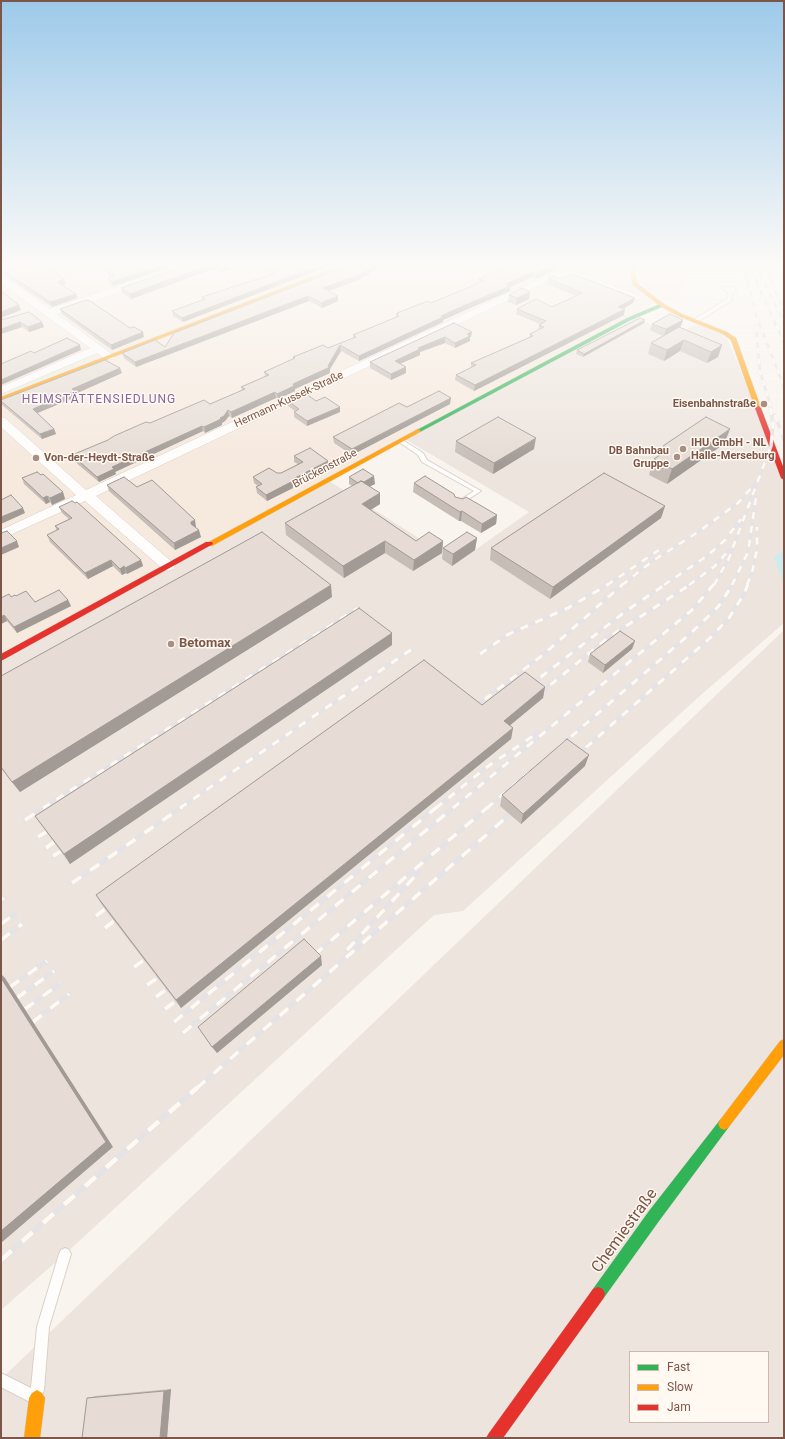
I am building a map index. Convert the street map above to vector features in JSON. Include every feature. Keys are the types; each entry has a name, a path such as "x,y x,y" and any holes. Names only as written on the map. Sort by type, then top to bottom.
{"street":[{"path":"74,332 109,357"},
{"path":"1,399 173,332"},
{"name":"Hermann-Kussek-Straße","path":"1,535 432,332"},
{"name":"Brückenstraße","path":"1,658 168,566 604,332"},
{"path":"723,332 734,339 738,347 763,424 784,478"},
{"path":"1,391 98,350"},
{"path":"1,421 168,566"},
{"name":"Chemiestraße","path":"494,1438 654,1216 784,1045"},
{"path":"32,1438 37,1398"}],"lane":[{"path":"401,441 421,454 424,461 478,491 457,504"},
{"path":"1,1380 37,1398 43,1328 65,1254"}],"shaded area":[{"path":"1,332 601,332 1,658"},
{"path":"609,332 669,332 676,335 681,332 725,333 784,476 784,623 702,694 463,911 434,915 65,1254 1,1310 1,658 329,481 447,556 465,544 475,550 529,512 405,439"},
{"path":"784,630 784,1438 1,1438 1,1379"}],"green space":[{"path":"91,355 97,358 1,394 85,357"}],"water":[{"path":"784,551 784,584 774,559 775,556"}],"building":[{"path":"93,332 143,332 111,345"},
{"path":"213,332 135,362 122,353 155,340 165,347 174,333"},
{"path":"360,332 410,332 359,356 340,345 328,366 330,367 293,384 294,386 277,394 275,392 231,412 228,410 224,416 220,418 221,419 204,427 202,426 112,467 114,469 97,477 72,455 146,422 150,423 204,400 210,404 245,389 241,387 269,375 264,372 295,358 293,357 323,345 328,348 356,337 353,335"},
{"path":"434,332 472,332 467,334 470,336 455,343 445,337 418,348 420,349 395,361 406,367 391,374 370,362"},
{"path":"534,332 579,332 475,385 456,375 476,365 471,363 533,336 530,334"},
{"path":"612,332 623,332 584,354 577,350"},
{"path":"670,332 691,332 722,345 711,352 684,340 667,350 651,343"},
{"path":"67,338 80,345 1,380 1,364 31,351 34,353"},
{"path":"105,360 120,368 72,389 74,391 33,409 54,429 40,434 1,401 1,400"},
{"path":"439,391 451,398 352,449 333,437 399,403 407,407"},
{"path":"305,393 316,401 325,397 340,407 307,421 294,412 299,409 288,401"},
{"path":"498,417 536,438 494,463 456,441"},
{"path":"706,417 730,429 672,469 654,459 669,449 663,446"},
{"path":"310,448 328,461 266,495 256,487 262,484 253,477 269,468 277,473 281,473 303,462 294,456"},
{"path":"363,469 374,476 364,482 361,481 358,483 349,477"},
{"path":"37,472 41,475 43,474 63,492 50,498 47,496 43,498 22,478"},
{"path":"604,473 665,506 553,587 491,548"},
{"path":"425,476 454,494 455,497 463,499 466,497 497,515 482,524 414,483"},
{"path":"124,477 137,487 152,480 195,520 191,522 191,524 199,530 174,543 107,485"},
{"path":"361,481 380,493 362,504 416,541 429,532 443,541 414,560 385,541 343,566 285,523"},
{"path":"11,495 23,508 1,517 1,500"},
{"path":"72,501 75,503 77,502 141,560 120,569 111,560 85,573 47,535 59,529 55,526 72,518 59,507"},
{"path":"7,531 17,541 1,548 1,533"},
{"name":"Betomax","path":"262,532 331,585 12,782 1,767 1,676"},
{"path":"467,532 477,538 453,554 443,548"},
{"path":"59,590 68,600 14,627 4,615 1,617 1,598 9,594 11,597 26,591 35,602"},
{"path":"359,608 392,633 64,854 35,816"},
{"path":"620,631 635,641 605,665 590,654"},
{"path":"424,660 482,705 525,672 545,687 504,721 513,728 176,1000 96,895"},
{"path":"567,739 589,755 523,814 502,795"},
{"path":"304,939 321,956 212,1047 198,1027"},
{"path":"1,978 106,1142 1,1231"},
{"path":"164,1391 160,1438 82,1438 87,1398"}],"railway":[{"path":"757,332 760,372 768,397"},
{"path":"763,332 784,387"},
{"path":"779,332 784,343"},
{"path":"766,391 771,407"},
{"path":"714,585 729,558 771,446 773,426 770,406"},
{"path":"775,415 784,440"},
{"path":"622,585 654,560 698,532 738,503 754,485"},
{"path":"732,585 748,552 756,497"},
{"path":"664,585 707,556 725,540 741,519"},
{"path":"747,585 752,573 757,549 757,527"},
{"path":"607,585 659,550"},
{"path":"689,585 715,566 729,550"},
{"path":"480,654 509,634 568,608 609,584"},
{"path":"472,709 544,654 623,584"},
{"path":"528,687 626,611 666,584"},
{"path":"538,695 609,637 691,584"},
{"path":"453,808 692,610 714,584"},
{"path":"559,747 691,633 718,607 733,584"},
{"path":"574,758 710,638 729,618 744,594 748,584"},
{"path":"43,808 358,608"},
{"path":"180,808 412,649"},
{"path":"436,808 487,767 539,732"},
{"path":"487,808 532,770"},
{"path":"25,820 45,807"},
{"path":"72,883 182,807"},
{"path":"174,1022 437,807"},
{"path":"183,1033 454,807"},
{"path":"314,955 488,807"},
{"path":"197,1088 509,815"},
{"path":"38,837 46,832"},
{"path":"46,848 54,842"},
{"path":"53,856 61,851"},
{"path":"347,950 419,872"},
{"path":"96,916 105,909"},
{"path":"1,924 15,914"},
{"path":"105,928 114,921"},
{"path":"1,940 22,924"},
{"path":"134,967 144,960"},
{"path":"10,987 47,961"},
{"path":"17,998 54,971"},
{"path":"147,985 158,978"},
{"path":"25,1009 61,983"},
{"path":"156,997 167,989"},
{"path":"33,1022 69,994"},
{"path":"165,1009 176,1001"},
{"path":"1,1260 198,1087"}],"traffic: fast":[{"path":"418,431 604,332"},
{"path":"598,1294 654,1216 724,1124"}],"traffic: slow":[{"path":"1,399 173,332"},
{"path":"723,332 734,339 758,408"},
{"path":"209,544 418,431"},
{"path":"724,1124 784,1045"},
{"path":"32,1438 37,1398"}],"traffic: jam":[{"path":"758,408 784,478"},
{"path":"1,658 209,544"},
{"path":"494,1438 598,1294"}],"place":[{"name":"Eisenbahnstraße","path":"764,404"},
{"name":"IHU GmbH - NL Halle-Merseburg","path":"683,449"},
{"name":"DB Bahnbau Gruppe","path":"677,457"},
{"name":"Von-der-Heydt-Straße","path":"36,458"},
{"name":"Betomax","path":"171,644"}],"district":[{"name":"HEIMSTÄTTENSIEDLUNG","path":"99,400"}]}
